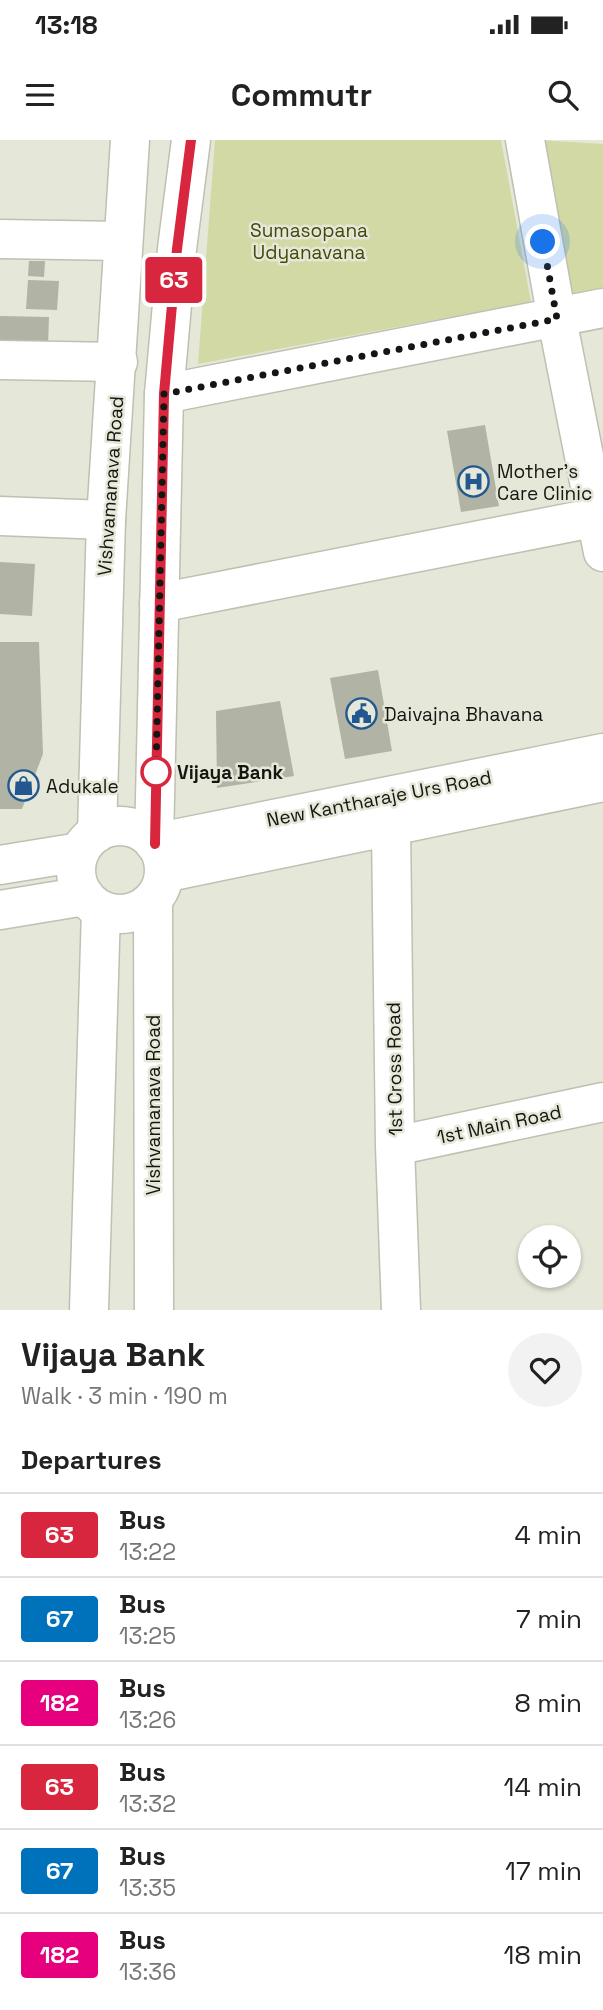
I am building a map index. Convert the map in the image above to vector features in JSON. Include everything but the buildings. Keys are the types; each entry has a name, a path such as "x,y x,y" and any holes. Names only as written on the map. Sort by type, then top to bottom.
{"main road":[{"name":"Vishvamanava Road","path":"89,843 106,520 118,362 122,241 130,140"},
{"name":"Vishvamanava Road","path":"154,1310 159,603 164,394 177,249 191,140"},
{"path":"159,603 600,528 557,319 525,140"},
{"path":"0,239 122,241"},
{"path":"164,394 603,308"},
{"path":"0,360 118,362"},
{"path":"0,516 106,520"},
{"name":"New Kantharaje Urs Road","path":"157,872 603,753"},
{"name":"New Kantharaje Urs Road","path":"157,872 391,827 603,782"},
{"path":"0,865 89,843 121,827 145,835 157,872 142,909 129,913 115,914 93,903 0,910"},
{"name":"1st Cross Road","path":"391,827 395,1146 401,1310"},
{"path":"89,843 76,871 93,903 89,1310"},
{"name":"1st Main Road","path":"395,1146 603,1102"}],"green space":[{"name":"Sumasopana Udyanavana","path":"215,140 501,140 531,302 198,364"},
{"path":"537,140 603,144 603,298 567,307"}],"bus line":[{"name":"63","path":"155,844 164,394 177,249 191,140"}],"place":[{"name":"Mother's Care Clinic","path":"474,482"},
{"name":"Daivajna Bhavana","path":"361,714"},
{"name":"Vijaya Bank","path":"156,772"},
{"name":"Adukale","path":"23,786"}],"route":[{"path":"156,772 164,394 557,319 543,242"}]}
